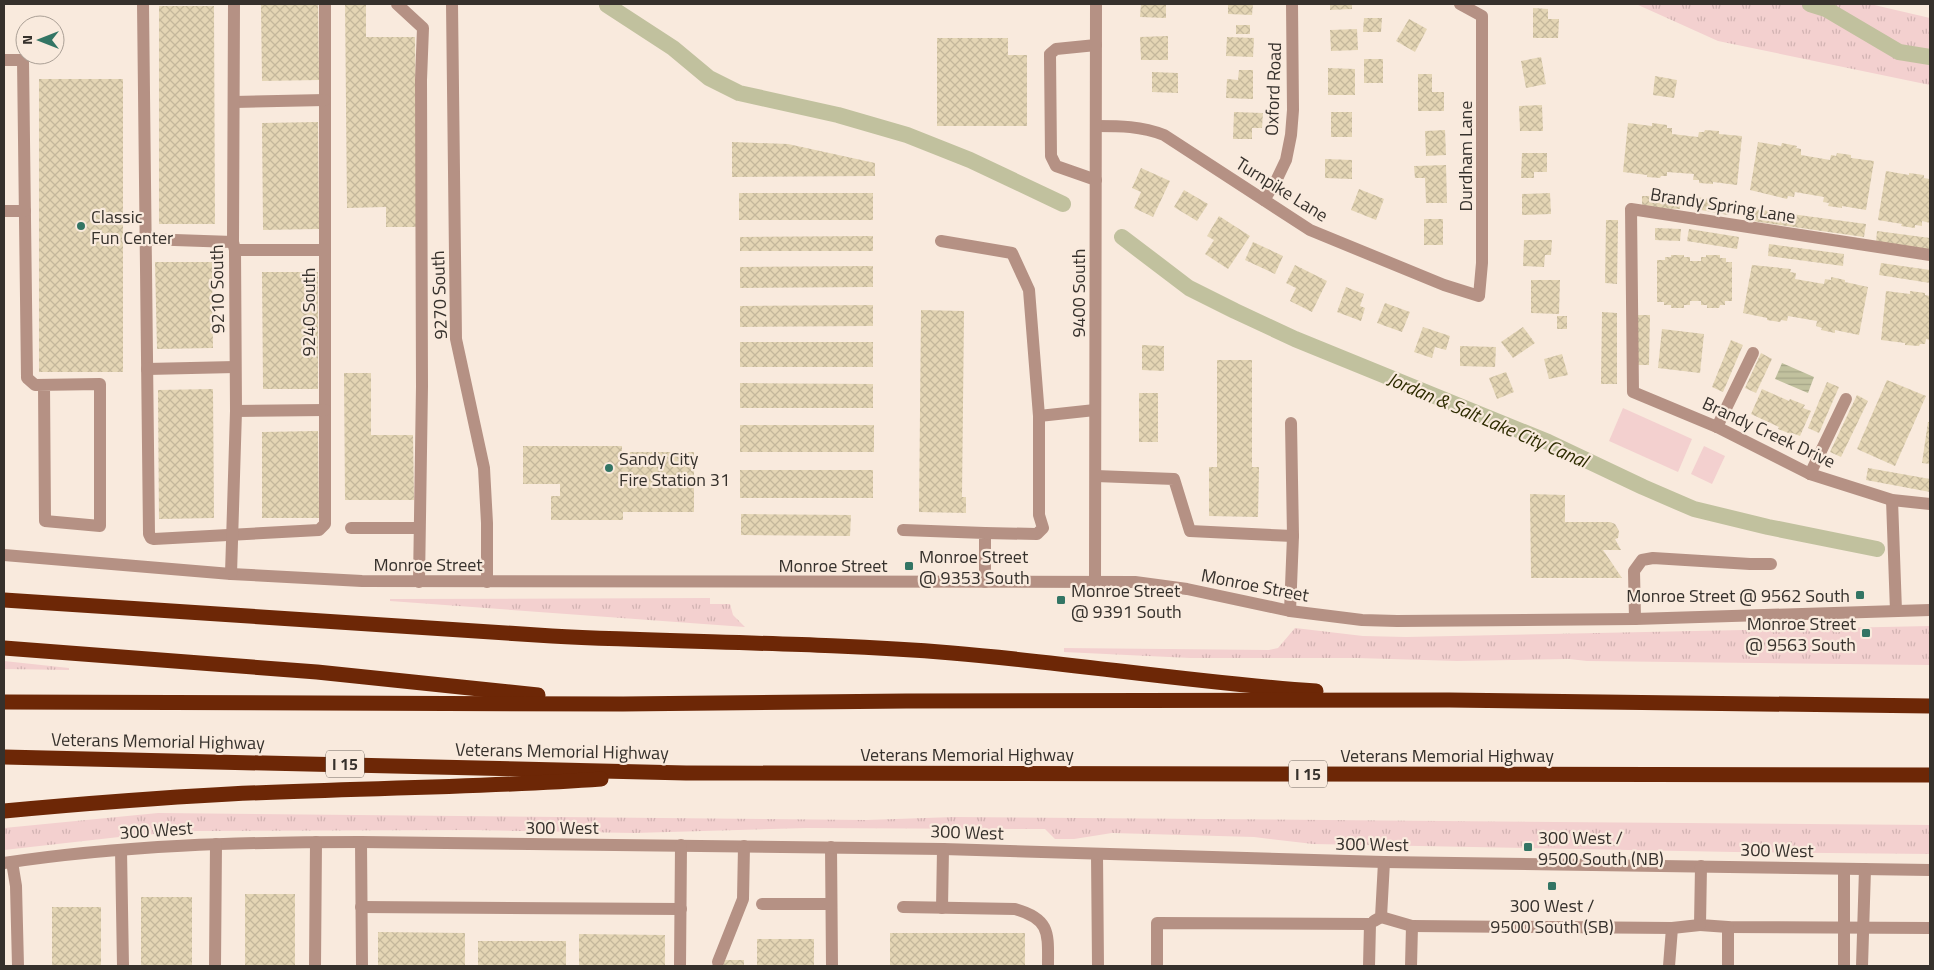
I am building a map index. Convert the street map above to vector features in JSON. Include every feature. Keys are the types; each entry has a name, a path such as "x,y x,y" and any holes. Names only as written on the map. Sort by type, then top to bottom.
{"highway":[{"path":"4,600 533,635 644,641 873,648 951,653 1038,660 1272,688 1449,700"},
{"path":"4,648 316,672 622,704"},
{"path":"4,702 622,704 896,701 1449,700 1930,706"},
{"name":"Veterans Memorial Highway","path":"4,757 686,772 1930,775"},
{"path":"4,811 173,798 515,786 686,772"}],"street":[{"path":"143,4 150,536 154,539 233,535"},
{"name":"9210 South","path":"231,574 236,411 234,4"},
{"name":"9240 South","path":"233,535 319,530 324,528 325,4"},
{"path":"397,4 423,28 421,80 422,386 419,582"},
{"name":"9270 South","path":"452,4 456,339 484,468 487,523 487,582"},
{"name":"9400 South","path":"1095,582 1096,4"},
{"name":"Oxford Road","path":"1264,200 1286,160 1291,135 1293,110 1292,4"},
{"name":"Durdham Lane","path":"1460,4 1482,16 1482,253 1479,296"},
{"path":"1096,45 1056,49 1050,54 1051,156 1056,166 1096,180"},
{"path":"4,60 23,60 27,378 35,384 44,384 100,384 100,526 45,521 44,384"},
{"path":"234,102 325,100"},
{"name":"Turnpike Lane","path":"1096,126 1146,128 1164,135 1310,230 1444,285 1479,296"},
{"name":"Brandy Spring Lane","path":"1633,392 1631,209 1930,255"},
{"path":"4,211 25,211"},
{"path":"145,240 325,250"},
{"path":"903,530 1037,534 1043,528 1039,515 1038,416 1029,290 1012,253 941,241"},
{"path":"1717,427 1753,352"},
{"path":"147,369 235,367"},
{"name":"Brandy Creek Drive","path":"1633,392 1717,427 1810,474 1892,500 1930,504"},
{"path":"1810,474 1846,399"},
{"path":"236,411 325,410"},
{"path":"1038,416 1095,410"},
{"path":"1290,611 1293,536 1291,423"},
{"path":"1096,476 1174,479 1190,532 1293,536"},
{"path":"1892,500 1896,611"},
{"path":"351,528 419,528"},
{"path":"985,533 985,582"},
{"name":"Monroe Street","path":"4,556 231,574 419,582 1135,582 1187,589 1290,611 1362,620 1397,621 1635,619 1930,610"},
{"path":"1635,619 1634,571 1642,560 1653,558 1772,564"},
{"path":"315,966 316,842"},
{"path":"361,842 362,966"},
{"name":"300 West","path":"8,862 121,850 216,844 361,842 831,847 1384,862 1930,870"},
{"path":"215,966 216,844"},
{"path":"680,966 681,845"},
{"path":"718,962 743,899 744,846"},
{"path":"831,847 832,966"},
{"path":"942,849 942,908"},
{"path":"121,850 123,966"},
{"path":"1097,855 1098,966"},
{"path":"8,862 16,886 18,966"},
{"path":"1369,966 1384,862"},
{"path":"1700,924 1701,866"},
{"path":"1844,869 1844,966"},
{"path":"1862,966 1865,869"},
{"path":"762,904 831,904"},
{"path":"361,907 681,909"},
{"path":"903,907 1015,909 1031,915 1044,925 1048,934 1048,966"},
{"path":"1157,966 1157,923 1375,920 1412,926 1672,928 1700,924 1728,927 1930,928"},
{"path":"1411,966 1412,926"},
{"path":"1728,927 1728,966"},
{"path":"1669,966 1672,928"}],"green space":[{"path":"1636,4 1870,4 1930,18 1930,85 1718,41"},
{"path":"1623,408 1692,439 1678,472 1609,441"},
{"path":"1704,446 1725,456 1712,484 1691,474"},
{"path":"710,598 710,604 730,604 733,615 745,627 390,601 390,599"},
{"path":"1930,626 1930,665 1587,661 1569,659 1457,661 1357,658 1190,658 1064,652 1064,648 1269,650 1278,648 1295,628 1363,636 1406,637"},
{"path":"4,661 69,668 69,670 4,669"},
{"path":"158,813 866,820 954,817 1930,825 1930,854 1313,844 1254,837 1112,833 1074,839 1055,839 1045,829 807,828 634,833 472,830 196,831 128,836 4,850 4,828"}],"shaded area":[{"path":"1782,363 1814,377 1808,393 1775,379"}],"building":[{"path":"261,4 318,4 319,80 262,81"},
{"path":"345,4 366,4 366,37 415,37 417,227 386,227 386,207 347,208"},
{"path":"1141,4 1166,4 1166,18 1140,17"},
{"path":"1228,4 1253,4 1252,15 1228,14"},
{"path":"1330,4 1352,4 1352,9 1330,10"},
{"path":"159,6 214,6 215,224 159,224"},
{"path":"1533,8 1548,9 1548,19 1559,19 1558,38 1533,38"},
{"path":"1364,18 1382,18 1381,32 1363,32"},
{"path":"1409,19 1427,29 1415,52 1396,41"},
{"path":"1236,25 1250,25 1250,34 1236,34"},
{"path":"1357,29 1358,50 1331,51 1330,30"},
{"path":"1168,36 1168,60 1141,60 1140,37"},
{"path":"1227,37 1254,38 1253,57 1226,56"},
{"path":"937,38 1008,38 1008,55 1027,55 1027,126 937,126"},
{"path":"1541,57 1546,84 1526,88 1521,61"},
{"path":"1364,59 1383,59 1383,83 1364,83"},
{"path":"1328,68 1355,69 1355,95 1328,95"},
{"path":"1239,70 1253,70 1253,99 1226,98 1227,79 1238,80"},
{"path":"1152,72 1178,73 1178,93 1152,92"},
{"path":"1418,74 1432,74 1432,92 1444,92 1444,111 1418,111"},
{"path":"1655,76 1677,80 1674,98 1653,95"},
{"name":"Classic Fun Center","path":"39,79 123,79 123,372 39,372"},
{"path":"1542,105 1543,131 1520,131 1519,106"},
{"path":"1234,112 1263,113 1262,128 1252,128 1252,139 1233,139"},
{"path":"1331,112 1352,112 1352,137 1331,137"},
{"path":"318,122 319,229 263,230 262,123"},
{"path":"1628,123 1652,126 1652,123 1667,125 1667,128 1672,128 1672,134 1698,137 1699,132 1704,132 1705,130 1719,131 1719,134 1742,136 1737,185 1713,182 1713,184 1699,183 1699,180 1693,180 1694,174 1667,172 1667,176 1661,176 1660,178 1623,172"},
{"path":"1445,130 1446,155 1426,156 1425,131"},
{"path":"732,142 788,144 875,163 875,176 732,177"},
{"path":"1758,142 1781,146 1782,143 1797,146 1796,148 1801,149 1801,155 1830,160 1831,155 1836,156 1837,153 1851,155 1851,158 1874,161 1866,210 1828,206 1829,203 1823,202 1824,197 1795,192 1794,197 1788,196 1787,199 1750,190"},
{"path":"1522,153 1547,153 1547,172 1534,172 1534,178 1521,178"},
{"path":"1325,159 1352,160 1352,179 1325,178"},
{"path":"1446,165 1447,203 1426,203 1425,178 1415,178 1414,166"},
{"path":"1141,168 1170,181 1153,217 1134,208 1141,192 1132,188"},
{"path":"1886,171 1909,175 1909,173 1924,175 1924,178 1929,179 1930,223 1922,221 1922,226 1915,225 1915,228 1878,220"},
{"path":"1359,189 1384,199 1376,220 1351,210"},
{"path":"1184,190 1208,204 1197,221 1174,207"},
{"path":"739,193 873,193 873,220 739,220"},
{"path":"1550,193 1551,214 1522,215 1522,194"},
{"path":"1642,196 1680,196 1680,209 1642,208"},
{"path":"1692,196 1730,203 1728,215 1690,208"},
{"path":"1754,209 1866,224 1864,237 1752,221"},
{"path":"1219,216 1250,236 1228,269 1205,254 1214,240 1207,236"},
{"path":"1424,219 1443,219 1443,245 1424,245"},
{"path":"1606,220 1618,220 1617,284 1605,283"},
{"path":"1655,228 1681,229 1680,241 1655,240"},
{"path":"1689,229 1739,237 1737,249 1687,241"},
{"path":"1877,231 1930,238 1930,251 1876,243"},
{"path":"873,236 873,251 740,251 740,237"},
{"path":"1524,240 1552,240 1551,255 1545,255 1544,267 1523,266"},
{"path":"1253,242 1283,256 1275,274 1245,260"},
{"path":"1769,244 1844,254 1843,266 1768,256"},
{"path":"1671,255 1684,255 1684,257 1690,257 1690,261 1701,261 1701,257 1706,257 1706,255 1720,255 1720,258 1726,258 1726,262 1732,262 1732,301 1725,301 1725,305 1720,305 1719,308 1707,308 1707,305 1701,305 1701,301 1690,301 1690,305 1684,305 1684,308 1671,308 1671,305 1664,305 1664,302 1657,302 1657,260 1665,260 1665,257 1671,257"},
{"path":"155,262 212,262 213,348 157,349"},
{"path":"1881,263 1930,270 1930,283 1879,275"},
{"path":"1295,265 1327,281 1312,312 1290,301 1296,288 1286,283"},
{"path":"1752,265 1791,269 1790,272 1796,273 1795,279 1824,284 1825,279 1831,280 1831,277 1868,287 1859,335 1835,330 1835,333 1821,330 1822,328 1816,326 1817,321 1788,316 1787,321 1781,320 1780,322 1743,313"},
{"path":"873,266 873,287 740,288 740,267"},
{"path":"262,272 318,272 318,389 263,389"},
{"path":"1531,280 1560,280 1559,314 1531,313"},
{"path":"1346,287 1364,294 1360,306 1365,308 1361,321 1337,312"},
{"path":"1886,291 1910,294 1910,291 1925,293 1925,295 1930,296 1930,340 1926,339 1925,344 1920,344 1919,346 1881,340"},
{"path":"1385,303 1410,312 1402,332 1377,323"},
{"path":"873,305 873,326 740,327 740,306"},
{"path":"921,310 964,311 962,497 966,497 966,513 919,512"},
{"path":"1602,312 1617,313 1617,384 1601,384"},
{"path":"1637,315 1650,315 1649,365 1636,365"},
{"path":"1557,316 1567,316 1567,329 1557,329"},
{"path":"1423,327 1450,336 1446,350 1435,347 1432,358 1414,352"},
{"path":"1523,327 1535,343 1513,358 1501,342"},
{"path":"1662,329 1704,334 1700,373 1658,368"},
{"path":"1731,340 1743,345 1723,392 1712,387"},
{"path":"740,342 873,342 873,367 740,367"},
{"path":"1142,345 1164,346 1164,371 1142,370"},
{"path":"1460,346 1496,347 1495,367 1460,366"},
{"path":"1761,353 1772,359 1756,393 1745,388"},
{"path":"1562,354 1568,375 1549,379 1544,359"},
{"path":"1217,360 1252,360 1252,467 1259,467 1258,517 1209,516 1209,467 1217,467"},
{"path":"1506,372 1514,392 1497,399 1489,378"},
{"path":"344,373 371,373 371,435 413,435 414,500 345,500"},
{"path":"1887,380 1926,396 1895,466 1857,449"},
{"path":"1827,382 1839,387 1819,433 1808,428"},
{"path":"740,383 873,384 873,408 740,408"},
{"path":"213,389 214,518 159,519 158,390"},
{"path":"1762,389 1789,401 1790,399 1805,405 1803,408 1811,411 1800,436 1778,429 1779,427 1751,414"},
{"path":"1139,393 1158,393 1158,442 1139,442"},
{"path":"1857,395 1868,401 1841,457 1830,452"},
{"path":"1928,422 1930,422 1930,464 1922,463"},
{"path":"740,425 874,425 874,452 740,452"},
{"path":"318,431 319,518 262,518 262,432"},
{"name":"Sandy City Fire Station 31","path":"523,446 622,446 622,452 694,452 694,512 623,512 623,520 551,520 551,496 560,496 560,484 523,484"},
{"path":"1868,468 1930,479 1930,492 1866,480"},
{"path":"740,470 873,470 873,498 740,498"},
{"path":"1530,494 1565,495 1565,522 1610,522 1615,524 1619,531 1618,538 1615,539 1621,550 1603,550 1622,578 1531,578"},
{"path":"741,514 851,515 850,536 741,535"},
{"path":"245,894 295,894 295,966 245,966"},
{"path":"141,897 192,897 192,966 141,966"},
{"path":"52,907 101,907 101,966 52,966"},
{"path":"378,932 465,933 465,966 378,966"},
{"path":"890,933 1025,933 1025,966 890,966"},
{"path":"579,934 665,935 665,966 579,966"},
{"path":"757,939 814,939 814,966 757,966"},
{"path":"478,941 566,941 566,966 478,966"},
{"path":"723,960 744,960 744,966 723,966"}],"waterway":[{"path":"1810,4 1826,9 1899,52 1930,57"},
{"name":"Jordan & Salt Lake City Canal","path":"607,5 673,48 709,78 739,93 838,115 907,135 970,160 1063,204"},
{"name":"Jordan & Salt Lake City Canal","path":"1122,237 1189,288 1235,311 1295,339 1548,442 1694,509 1768,527 1877,549"}],"place":[{"name":"Classic Fun Center","path":"81,226"},
{"name":"Sandy City Fire Station 31","path":"609,468"},
{"name":"Monroe Street @ 9353 South","path":"909,566"},
{"name":"Monroe Street @ 9562 South","path":"1860,595"},
{"name":"Monroe Street @ 9391 South","path":"1061,600"},
{"name":"Monroe Street @ 9563 South","path":"1866,633"},
{"name":"300 West / 9500 South (NB)","path":"1528,847"},
{"name":"300 West / 9500 South (SB)","path":"1552,886"}]}
